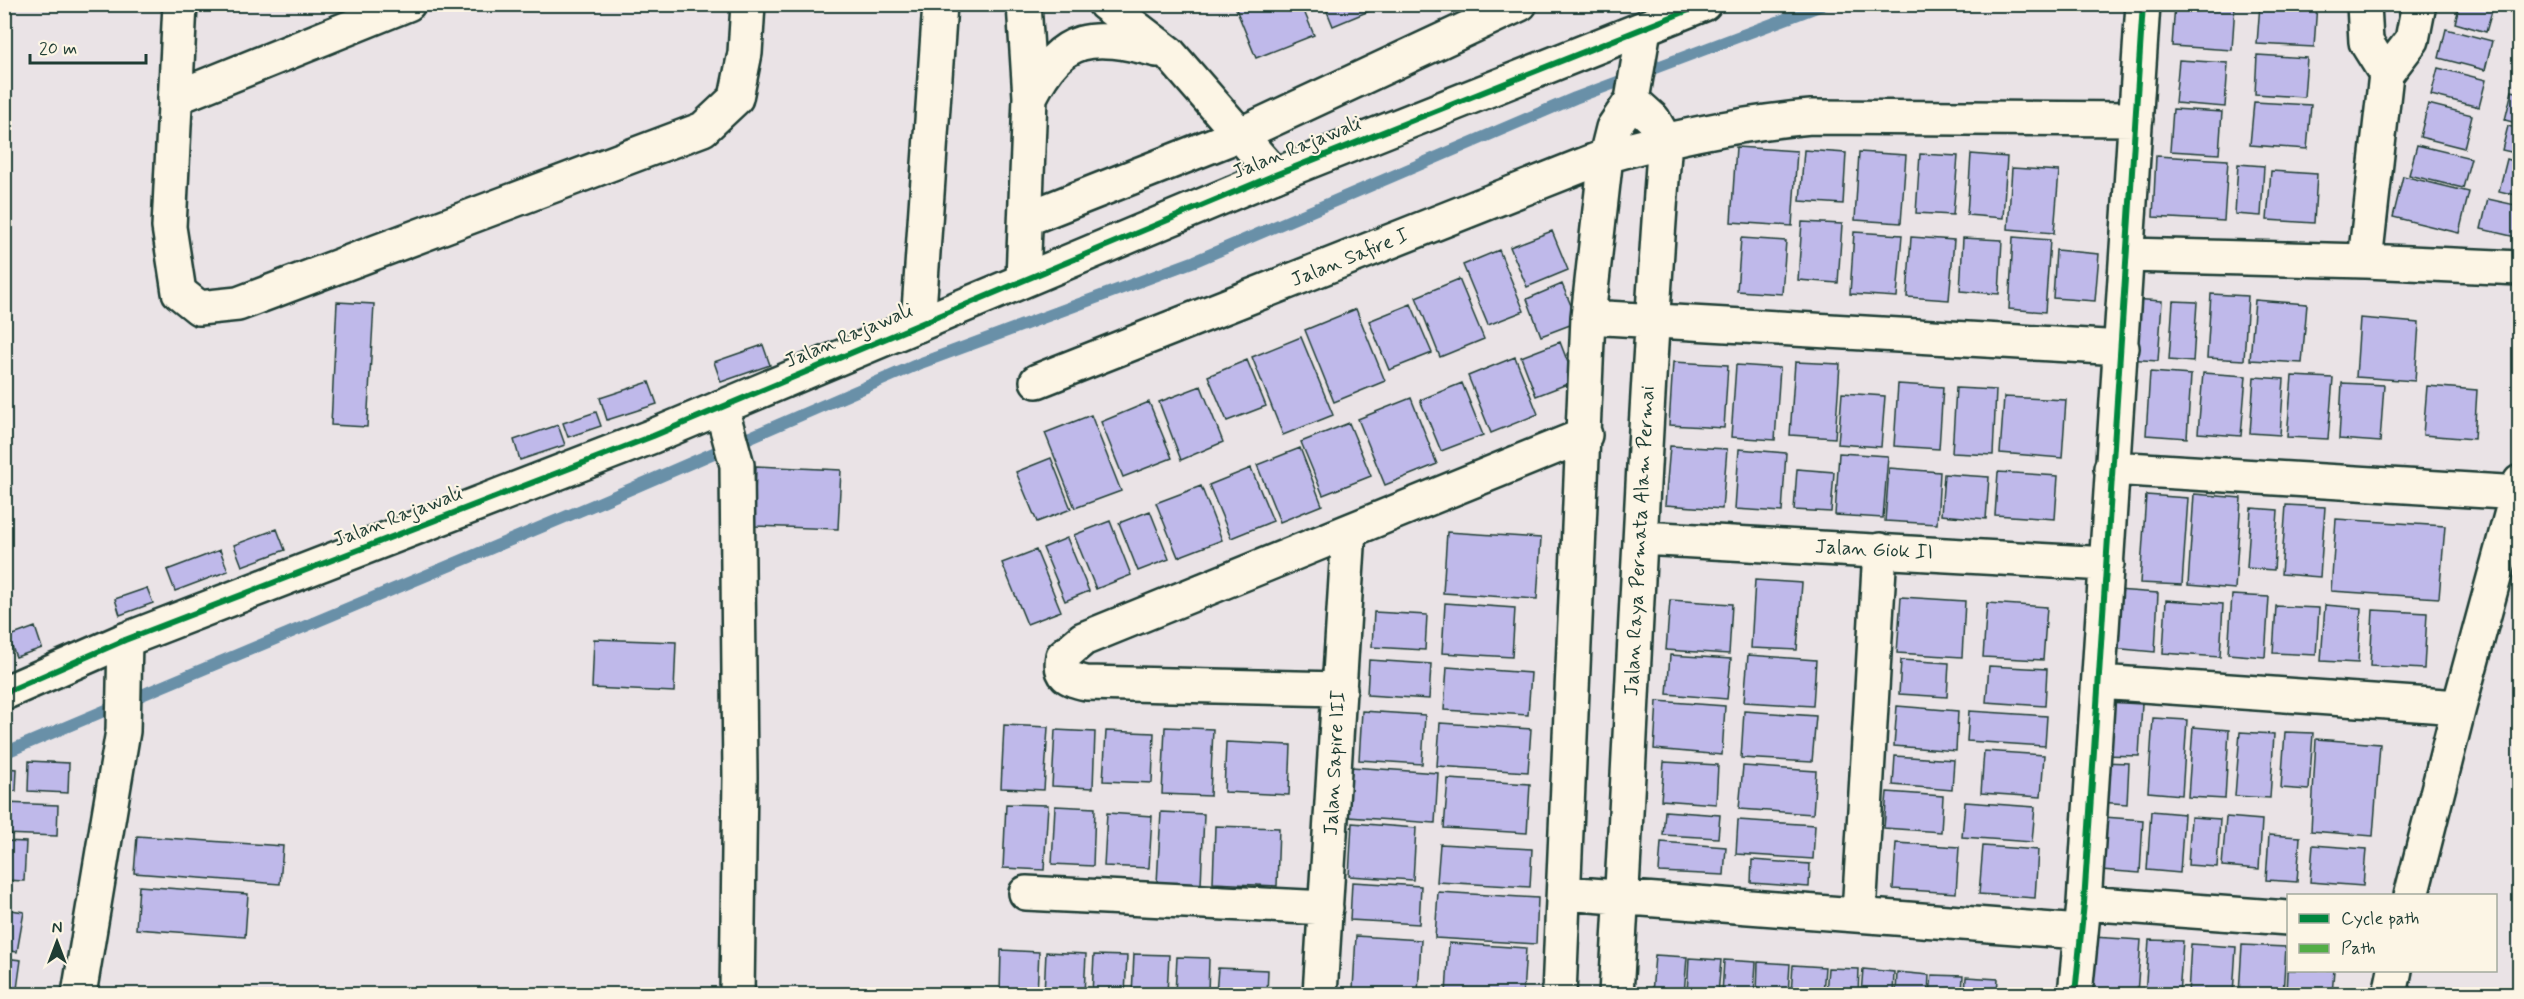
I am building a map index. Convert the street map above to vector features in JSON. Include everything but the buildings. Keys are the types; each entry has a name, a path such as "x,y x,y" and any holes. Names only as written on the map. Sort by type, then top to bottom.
{"street":[{"path":"180,4 169,227 179,292 199,308 238,304 703,129 736,98 746,53 740,8"},
{"path":"175,98 408,4"},
{"path":"918,325 940,4"},
{"path":"1023,279 1030,97 1024,4"},
{"path":"1105,4 1169,53 1275,175"},
{"path":"1026,219 1241,134 1520,4"},
{"name":"Jalan Rajawali","path":"4,693 125,649 724,417 918,325 1275,175 1638,66 1704,4"},
{"path":"2075,994 2099,682 2111,468 2122,348 2143,4"},
{"path":"2364,4 2366,42 2386,74"},
{"path":"2365,261 2386,74 2412,40 2419,4"},
{"path":"1030,97 1049,65 1069,48 1081,43 1102,39 1169,53"},
{"path":"1638,66 1653,119 1665,140"},
{"path":"1559,994 1585,435 1588,317 1606,156 1613,128 1638,66"},
{"name":"Jalan Safire I","path":"1037,381 1606,156 1665,140 1764,121 1811,117 2136,119"},
{"name":"Jalan Raya Permata Alam Permai","path":"1616,994 1642,538 1651,321 1665,140"},
{"path":"2127,255 2365,261 2520,268"},
{"path":"1588,317 2122,348"},
{"path":"724,417 736,465 740,765 737,994"},
{"path":"1340,689 1086,683 1073,680 1065,675 1061,667 1063,656 1083,639 1585,435"},
{"path":"2111,468 2518,489 2458,708 2412,894"},
{"name":"Jalan Sapire III","path":"1320,994 1349,531"},
{"name":"Jalan Giok II","path":"1642,538 2107,564"},
{"path":"1859,914 1880,550"},
{"path":"78,994 123,731 125,649"},
{"path":"2099,682 2458,708"},
{"path":"1026,892 1326,908"},
{"path":"1564,892 1859,914 2082,918 2287,918"},
{"path":"2390,994 2395,972"}],"waterway":[{"path":"4,753 603,501 921,363 1195,261 1575,98 1825,4"}],"marked path":[{"path":"2516,492 2520,493"}],"cycle path":[{"path":"4,693 125,640 653,436 1275,175 1704,4"},
{"path":"2075,994 2084,903 2143,4"}]}
